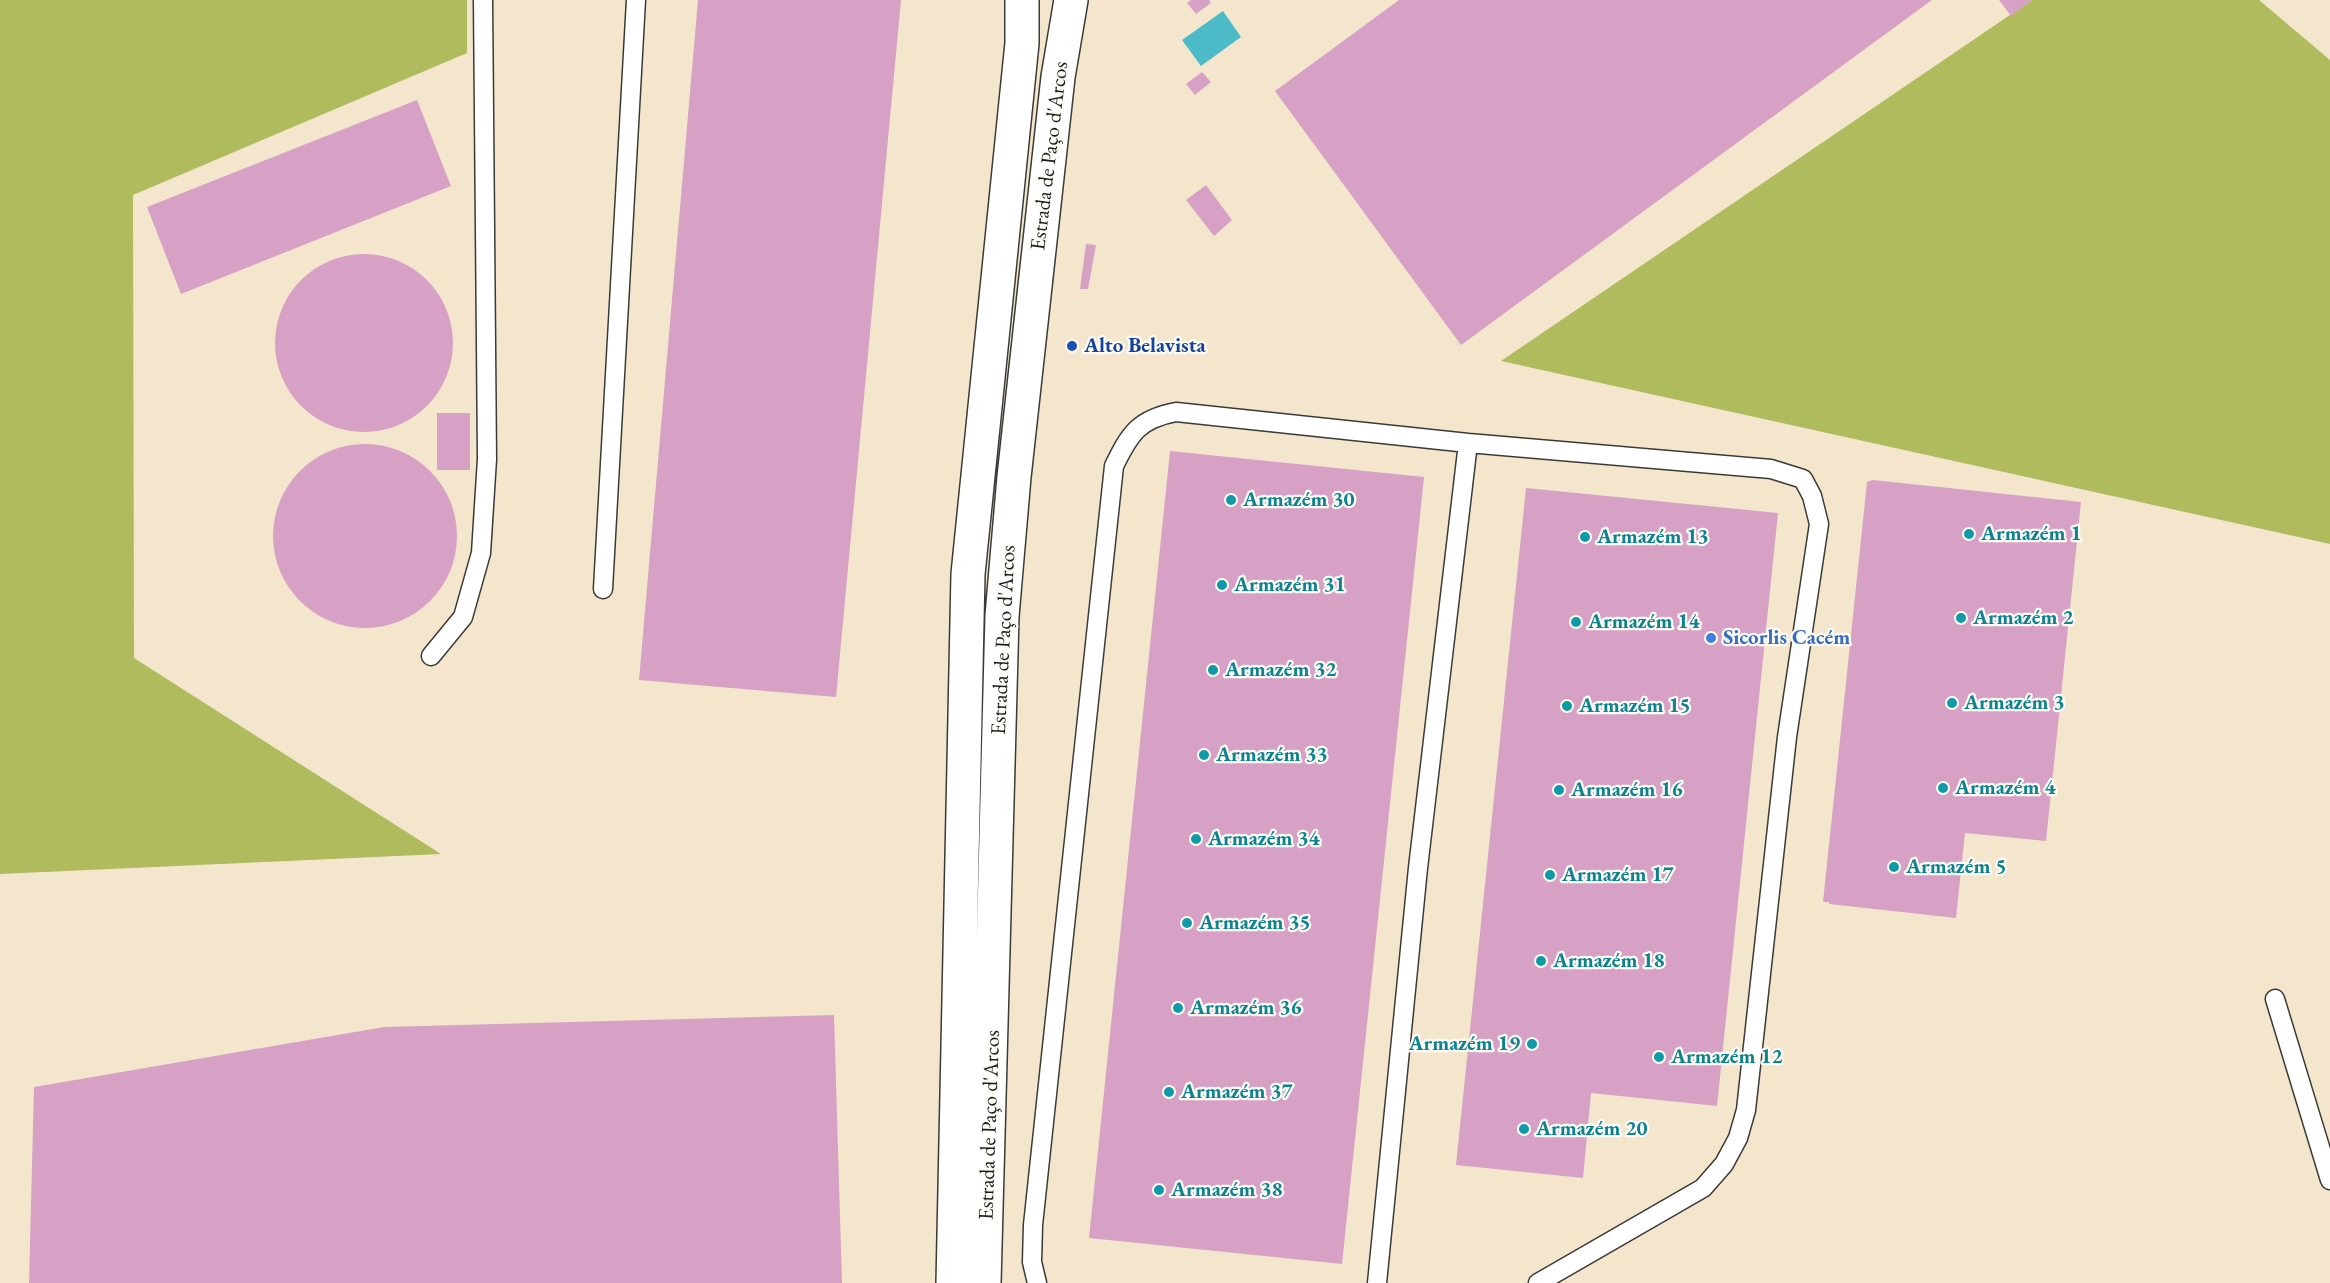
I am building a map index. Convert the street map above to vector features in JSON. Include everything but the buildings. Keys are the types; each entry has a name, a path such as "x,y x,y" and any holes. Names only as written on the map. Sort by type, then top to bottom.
{"main road":[{"name":"Estrada de Paço d'Arcos","path":"953,1283 968,574 1022,43 1022,0"},
{"name":"Estrada de Paço d'Arcos","path":"984,1283 1002,616 1014,477 1057,88 1071,0"}],"lane":[{"path":"431,656 463,617 481,553 487,459 483,0"},
{"path":"603,589 636,0"},
{"path":"1037,1283 1032,1262 1033,1225 1114,466 1137,427 1154,416 1176,412 1468,443 1771,469 1803,479 1812,496 1819,524 1787,737 1749,1090 1738,1138 1724,1164 1703,1188 1538,1283"},
{"path":"1377,1283 1419,868 1468,443"},
{"path":"2275,999 2330,1180"}],"green space":[{"path":"0,0 467,0 467,53 133,195 134,658 441,854 0,874"},
{"path":"2032,0 2259,0 2330,60 2330,544 1501,361"}],"water":[{"path":"1223,11 1241,37 1201,66 1182,40"}],"place":[{"name":"Alto Belavista","path":"1072,346"},
{"name":"Armazém 30","path":"1231,500"},
{"name":"Armazém 1","path":"1969,534"},
{"name":"Armazém 13","path":"1585,537"},
{"name":"Armazém 31","path":"1222,585"},
{"name":"Armazém 2","path":"1961,618"},
{"name":"Armazém 14","path":"1576,622"},
{"name":"Sicorlis Cacém","path":"1711,638"},
{"name":"Armazém 32","path":"1213,670"},
{"name":"Armazém 3","path":"1952,703"},
{"name":"Armazém 15","path":"1567,706"},
{"name":"Armazém 33","path":"1204,755"},
{"name":"Armazém 4","path":"1943,788"},
{"name":"Armazém 16","path":"1559,790"},
{"name":"Armazém 34","path":"1196,839"},
{"name":"Armazém 5","path":"1894,867"},
{"name":"Armazém 17","path":"1550,875"},
{"name":"Armazém 35","path":"1187,923"},
{"name":"Armazém 18","path":"1541,961"},
{"name":"Armazém 36","path":"1178,1008"},
{"name":"Armazém 19","path":"1532,1044"},
{"name":"Armazém 12","path":"1659,1057"},
{"name":"Armazém 37","path":"1169,1092"},
{"name":"Armazém 20","path":"1524,1129"},
{"name":"Armazém 38","path":"1159,1190"}]}
